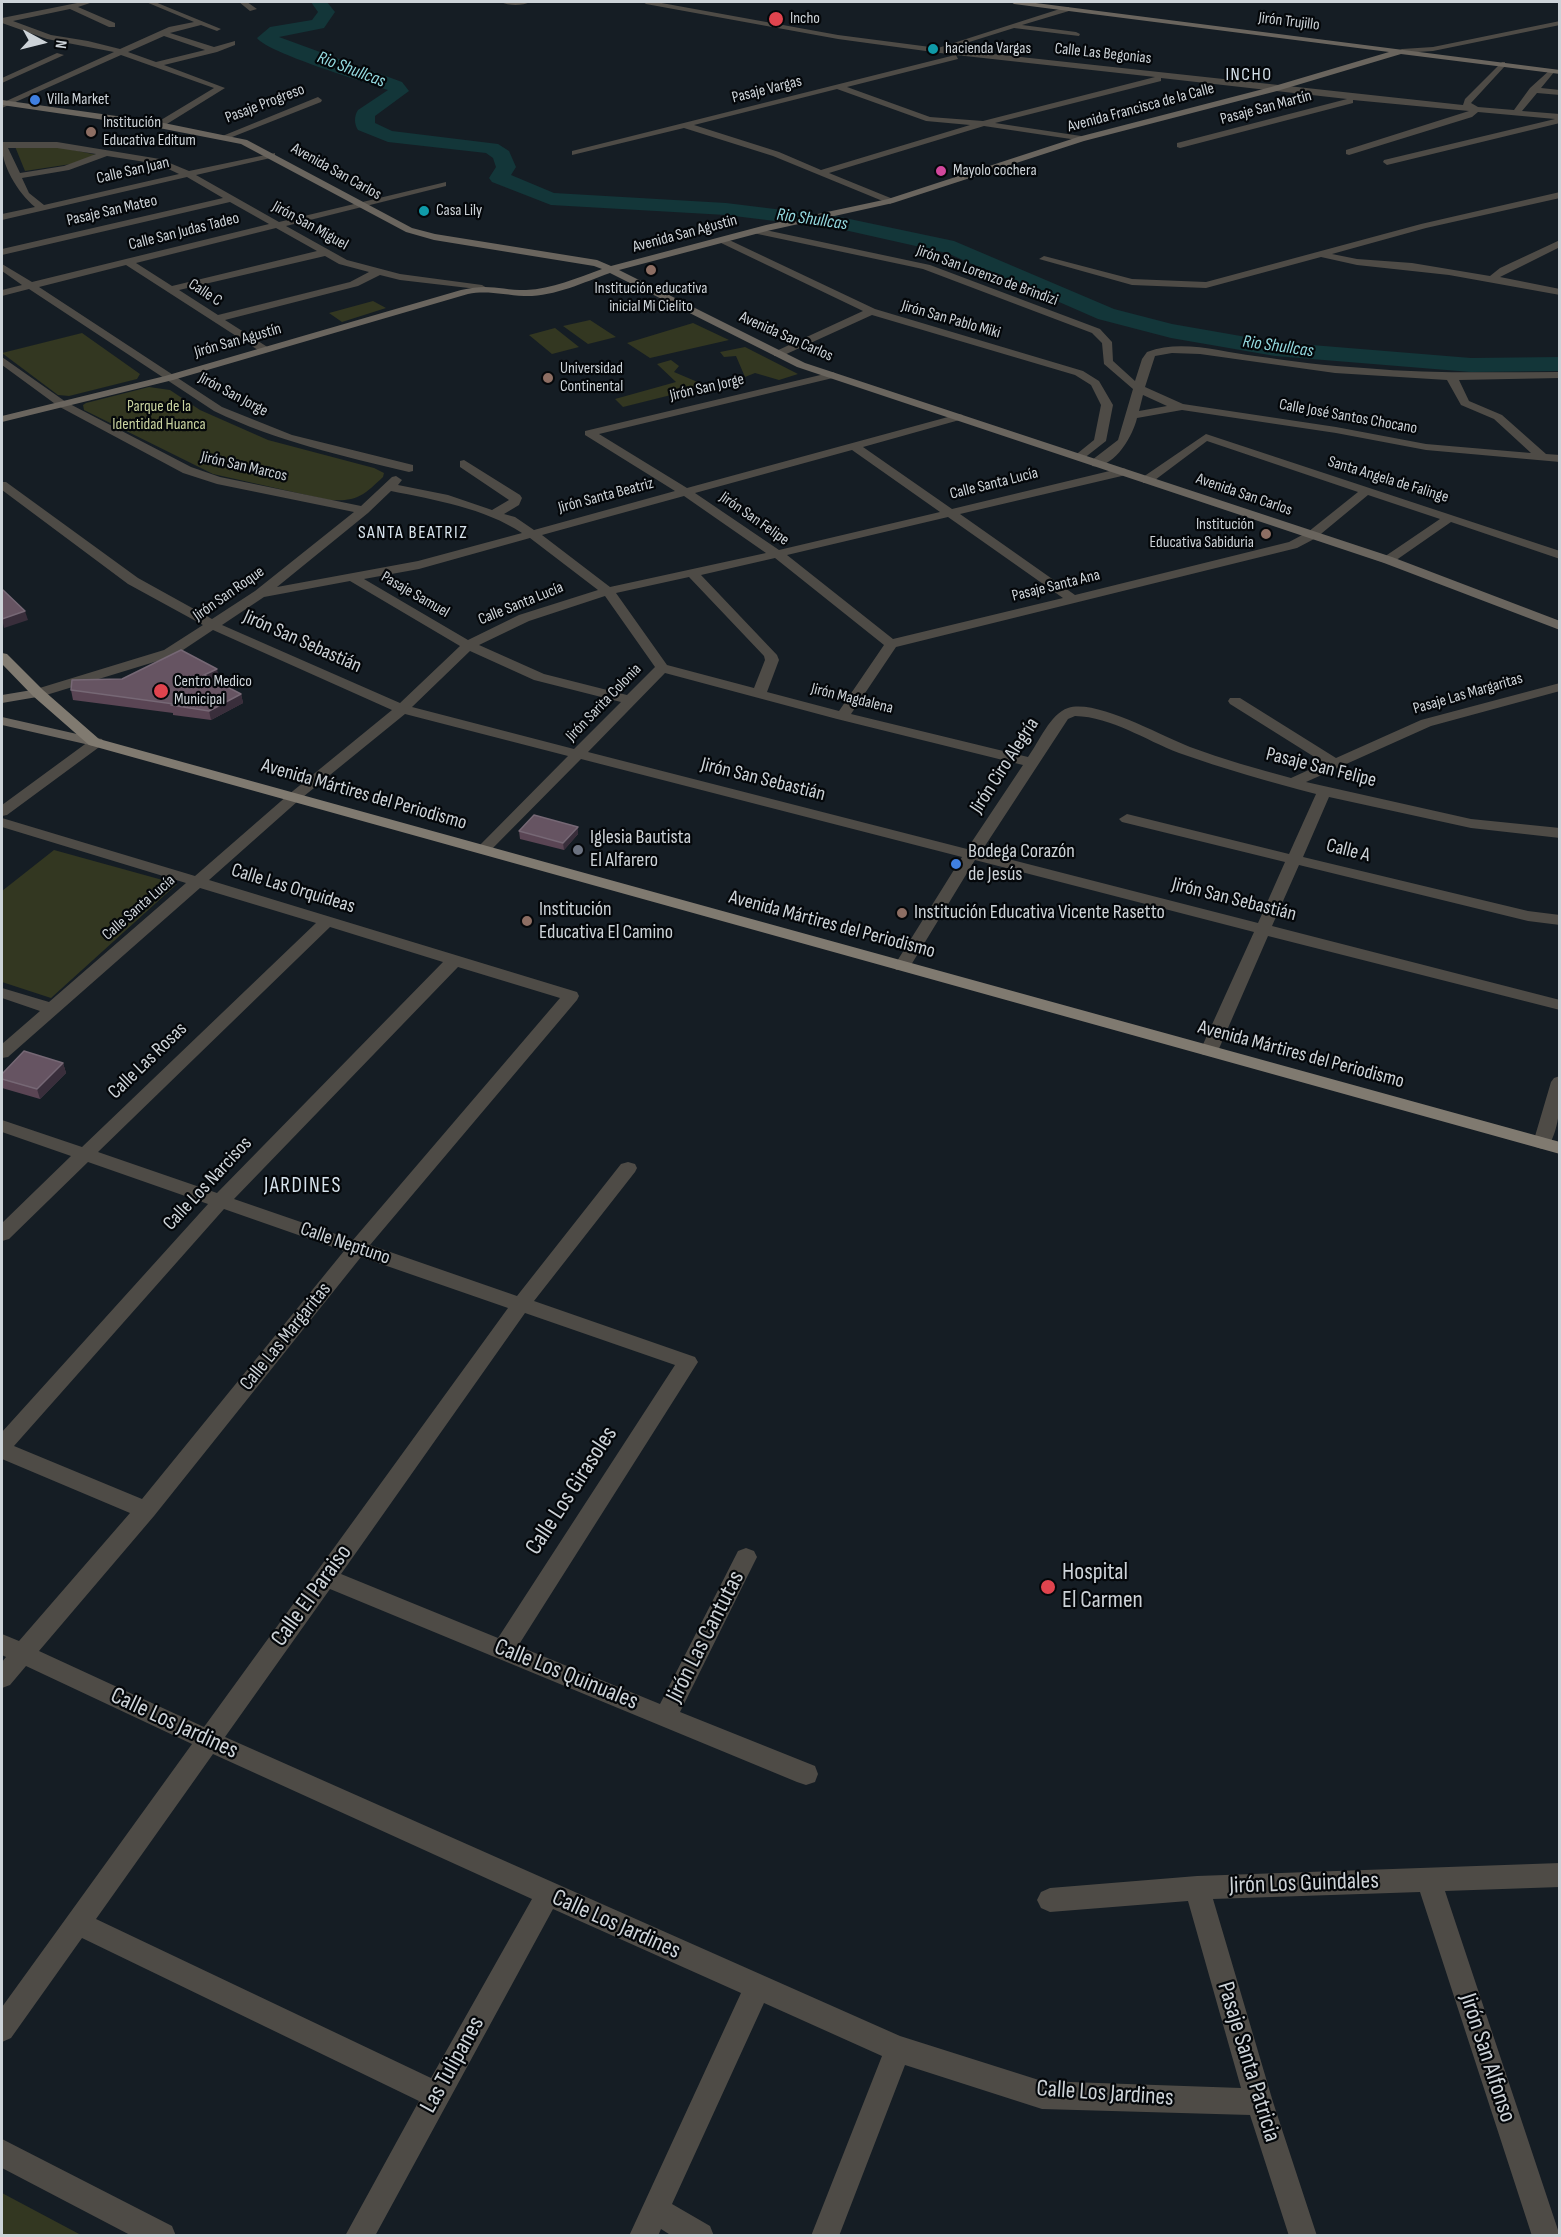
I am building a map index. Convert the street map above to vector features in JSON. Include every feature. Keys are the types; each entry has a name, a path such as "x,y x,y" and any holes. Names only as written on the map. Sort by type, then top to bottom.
{"main road":[{"name":"Jirón Trujillo","path":"1014,2 1555,71"},
{"path":"1084,11 1113,4"},
{"name":"Avenida Francisca de la Calle","path":"849,211 891,201 1081,139 1274,89 1402,51"},
{"name":"Avenida San Carlos","path":"4,103 159,125 224,136 244,142 409,230 576,258 612,269 778,354 833,375 1388,560 1560,626"},
{"name":"Avenida San Agustin","path":"612,269 761,229 849,211"},
{"name":"Jirón San Miguel","path":"482,288 524,293 549,291 612,269"},
{"name":"Jirón San Agustín","path":"2,419 169,378 482,288"},
{"name":"Avenida Mártires del Periodismo","path":"2,657 38,693 96,742"},
{"path":"4,701 38,693"},
{"name":"Avenida Mártires del Periodismo","path":"2,721 96,742 1560,1148"}],"street":[{"path":"60,2 112,25"},
{"path":"2,21 90,2"},
{"path":"150,2 216,28"},
{"path":"243,2 253,9"},
{"path":"509,2 526,2"},
{"name":"Calle Las Begonias","path":"646,2 838,37 965,54 1359,98 1517,112 1560,119"},
{"path":"934,50 1066,9"},
{"path":"2,21 50,37 88,43 121,52 221,88 159,125"},
{"path":"4,103 163,33 201,23"},
{"path":"1402,51 1433,49 1560,23"},
{"path":"1012,26 1076,34"},
{"path":"163,33 214,50"},
{"path":"153,65 214,50 232,43"},
{"name":"Pasaje Vargas","path":"575,153 965,54"},
{"path":"2,81 60,55"},
{"path":"1349,152 1469,116 1476,109 1466,104 1502,64"},
{"path":"2,67 25,71"},
{"path":"1517,112 1533,90 1555,71"},
{"path":"820,173 981,123 1169,76"},
{"path":"839,87 929,119 981,123 1081,139"},
{"path":"1533,90 1560,93"},
{"name":"Pasaje San Martín","path":"1180,145 1359,98"},
{"name":"Pasaje Progreso","path":"224,136 318,100"},
{"path":"1387,162 1560,119"},
{"path":"684,125 776,154 891,201"},
{"name":"Jirón San Miguel","path":"2,145 49,144 160,162 188,174 323,253 343,262 377,272 482,288"},
{"path":"2,145 25,194 42,208"},
{"path":"16,176 66,168 107,153"},
{"name":"Calle San Juan","path":"2,217 272,155"},
{"name":"Calle San Judas Tadeo","path":"2,293 443,184"},
{"path":"1044,259 1132,282 1206,285 1546,196 1560,195"},
{"path":"1546,196 1560,201"},
{"name":"Pasaje San Mateo","path":"2,252 230,199"},
{"name":"Jirón San Lorenzo de Brindizi","path":"761,229 926,267 1096,332 1107,342 1108,362 1122,377 1163,402 1182,407"},
{"name":"Jirón San Pablo Miki","path":"722,240 871,311 1079,373 1095,383 1107,405 1100,441 1079,457"},
{"path":"1492,279 1504,270 1560,243"},
{"path":"171,289 323,253"},
{"path":"1321,254 1339,259 1492,279 1560,292"},
{"name":"Calle C","path":"128,262 265,350"},
{"name":"Jirón San Jorge","path":"2,267 27,286 218,410 248,425 276,435 409,468"},
{"path":"217,319 354,284 377,272"},
{"path":"778,354 871,311"},
{"path":"1096,463 1120,445 1125,438 1140,389 1145,361 1150,355 1159,351 1198,352 1299,366 1451,376 1560,375"},
{"name":"Jirón San Marcos","path":"2,360 62,404 187,470 217,480 364,510"},
{"name":"Jirón San Jorge","path":"589,433 833,375"},
{"path":"1451,376 1466,403 1498,417 1543,458"},
{"name":"Calle José Santos Chocano","path":"1133,415 1182,407 1336,430 1426,447 1560,459"},
{"name":"Jirón Santa Beatriz","path":"260,594 418,565 958,417"},
{"name":"Jirón San Felipe","path":"589,433 684,491 777,554 891,644"},
{"name":"Santa Angela de Falinge","path":"1147,480 1206,437 1365,492 1450,517 1560,555"},
{"path":"853,445 1073,599"},
{"path":"464,464 516,498 515,502 494,514"},
{"name":"Jirón San Roque","path":"38,693 169,653 214,626 260,594 364,510 409,468"},
{"name":"Calle Santa Lucía","path":"2,1053 293,798 402,709 468,645 524,618 608,591 777,554 1122,472"},
{"name":"Jirón San Sebastián","path":"2,485 133,581 214,626 402,709 1560,1005"},
{"name":"Jirón Sarita Colonia","path":"389,487 444,498 512,520 608,591 662,668 483,850"},
{"name":"Pasaje Santa Ana","path":"891,644 1293,545 1312,535 1365,492"},
{"path":"1388,560 1450,517"},
{"path":"692,573 770,655 772,660 759,694"},
{"name":"Pasaje Samuel","path":"352,577 468,645 538,677 630,700"},
{"path":"842,716 891,644"},
{"name":"Jirón Magdalena","path":"662,668 842,716 1034,763"},
{"name":"Pasaje Las Margaritas","path":"1290,784 1426,723 1560,687"},
{"path":"1235,701 1336,764"},
{"name":"Jirón Ciro Alegría","path":"902,966 971,855 1065,715 1080,711"},
{"name":"Pasaje San Felipe","path":"1080,711 1105,717 1182,749 1290,784 1513,831 1560,833"},
{"path":"2,812 96,742"},
{"path":"1209,1051 1324,792"},
{"name":"Calle A","path":"1127,819 1528,916 1560,920"},
{"name":"Calle Las Orquideas","path":"2,822 571,996"},
{"name":"Calle Las Rosas","path":"2,1234 327,921"},
{"name":"Calle Los Narcisos","path":"2,1448 221,1201 455,960"},
{"path":"2,993 52,1009"},
{"name":"Calle Las Margaritas","path":"2,1678 12,1648 146,1510 357,1248 571,996"},
{"path":"1542,1143 1560,1082"},
{"name":"Calle Neptuno","path":"2,1126 688,1362"},
{"name":"Calle El Paraiso","path":"2,2029 521,1304 628,1168"},
{"name":"Calle Los Girasoles","path":"503,1650 688,1362"},
{"path":"2,1448 146,1510"},
{"name":"Jirón Las Cantutas","path":"666,1716 746,1557"},
{"name":"Calle Los Quinuales","path":"325,1577 806,1774"},
{"name":"Calle Los Jardines","path":"12,1648 208,1741 898,2049 1042,2095 1259,2102"},
{"name":"Jirón Los Guindales","path":"1050,1900 1197,1888 1560,1875"},
{"name":"Jirón San Alfonso","path":"1429,1880 1546,2235"},
{"name":"Pasaje Santa Patricia","path":"1197,1888 1259,2102 1303,2235"},
{"name":"Las Tulipanes","path":"359,2235 548,1894"},
{"path":"78,1923 437,2095"},
{"path":"700,2235 649,2223 757,1988"},
{"path":"825,2235 898,2049"},
{"path":"2,2153 162,2235"}],"green space":[{"path":"14,144 59,147 97,155 71,164 25,171"},
{"path":"373,301 386,308 342,322 329,313"},
{"path":"590,320 616,337 588,344 563,326"},
{"path":"693,323 729,340 650,358 627,343"},
{"path":"555,328 579,347 552,354 529,335"},
{"path":"82,333 140,374 137,379 69,396 58,395 2,353"},
{"path":"745,347 798,374 779,380 755,373 745,377 736,356 724,357 720,352"},
{"path":"671,360 679,366 674,372 707,386 623,407 615,399 676,382 657,364"},
{"name":"Parque de la Identidad Huanca","path":"149,387 170,390 200,410 268,440 374,468 384,473 383,477 359,496 347,500 329,500 213,474 84,410 83,405 86,403"},
{"path":"54,850 177,884 51,998 2,982 2,891"},
{"path":"2,2193 81,2235 2,2235"}],"building":[{"path":"3,590 25,611 2,619"},
{"name":"Centro Medico Municipal","path":"181,650 217,669 204,675 241,694 209,711 71,690 72,680 122,679"},
{"path":"534,815 578,827 563,843 519,831"},
{"path":"24,1051 63,1063 37,1089 2,1079 2,1074"}],"waterway":[{"name":"Rio Shullcas","path":"319,2 327,12 318,24 276,31 266,38 285,47 395,86 400,91 381,101 365,114 365,126 388,136 491,148 502,155 506,167 499,178 551,199 726,209 840,223 954,248 1106,314 1171,331 1275,349 1471,365 1560,364"}],"place":[{"name":"Incho","path":"776,19"},
{"name":"hacienda Vargas","path":"933,49"},
{"name":"Villa Market","path":"35,100"},
{"name":"Institución Educativa Editum","path":"91,132"},
{"name":"Mayolo cochera","path":"941,171"},
{"name":"Casa Lily","path":"424,211"},
{"name":"Institución educativa inicial Mi Cielito","path":"651,270"},
{"name":"Universidad Continental","path":"548,378"},
{"name":"Institución Educativa Sabiduria","path":"1266,534"},
{"name":"Centro Medico Municipal","path":"161,691"},
{"name":"Iglesia Bautista El Alfarero","path":"578,850"},
{"name":"Bodega Corazón de Jesús","path":"956,864"},
{"name":"Institución Educativa Vicente Rasetto","path":"902,913"},
{"name":"Institución Educativa El Camino","path":"527,921"},
{"name":"Hospital El Carmen","path":"1048,1587"}],"district":[{"name":"INCHO","path":"1249,75"},
{"name":"SANTA BEATRIZ","path":"413,533"},
{"name":"JARDINES","path":"303,1187"}]}
